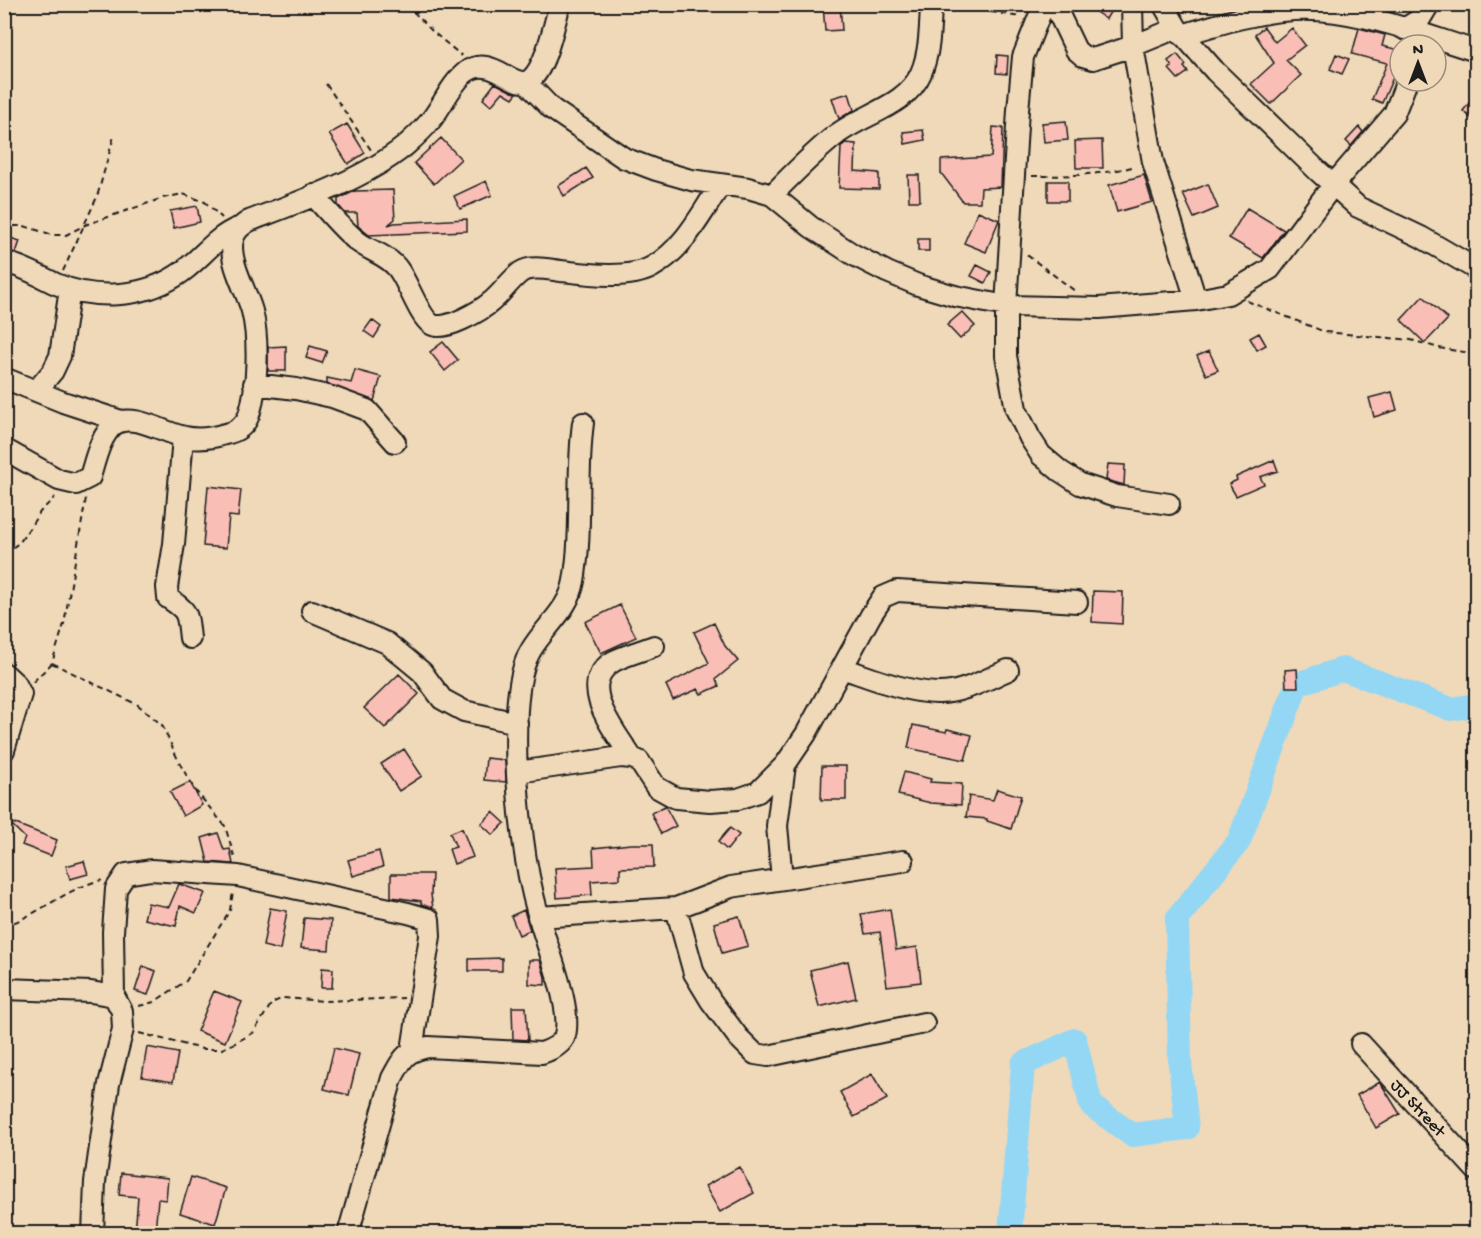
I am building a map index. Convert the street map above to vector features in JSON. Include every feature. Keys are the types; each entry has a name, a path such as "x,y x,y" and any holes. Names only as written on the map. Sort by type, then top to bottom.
{"street":[{"path":"4,262 15,264 63,287 106,295 128,294 171,279 190,268 213,243 249,221 355,178 404,147 430,122 466,72 489,67 519,82 526,82 536,73 543,60 560,4"},
{"path":"1054,4 1076,50 1083,56 1093,58 1179,31 1296,9 1326,10 1359,16 1404,33"},
{"path":"1132,4 1133,46 1153,162 1196,300"},
{"path":"1163,4 1179,31 1215,71 1358,207 1421,237 1476,269"},
{"path":"1413,33 1429,4"},
{"path":"772,195 838,133 887,106 908,91 921,74 926,55 931,5"},
{"path":"1040,13 1023,57 1006,306 1006,356 1016,409 1030,438 1041,454 1060,471 1080,484 1118,496 1169,504"},
{"path":"1448,44 1476,51"},
{"path":"526,82 552,109 624,158 691,180 748,188 772,195 811,227 854,255 918,285 956,296 1006,306 1099,308 1196,300 1228,294 1270,269 1333,185 1394,114 1402,93"},
{"path":"313,195 358,242 390,259 399,270 424,316 431,324 437,326 447,325 464,318 491,303 522,271 538,268 601,274 632,274 651,268 678,246 721,184"},
{"path":"4,378 63,402 121,421 146,424 183,437 197,439 235,432 244,425 248,417 254,384 255,333 252,311 233,257 231,243 236,229"},
{"path":"37,390 53,371 60,356 63,287"},
{"path":"254,384 296,389 332,397 367,410 395,442"},
{"path":"4,449 59,480 83,481 105,435 113,425 121,421"},
{"path":"348,1233 392,1078 403,1058 412,1050 428,1047 542,1053 559,1044 564,1037 564,1004 538,917 520,821 517,691 522,669 531,650 564,608 574,583 578,539 579,454 583,423"},
{"path":"183,437 174,544 167,587 168,598 184,609 188,617 190,638"},
{"path":"518,772 621,757 632,758 639,761 656,787 676,798 710,801 738,800 758,792 785,765 806,734 883,597 897,591 1077,602"},
{"path":"312,611 387,643 422,672 442,699 464,711 517,723"},
{"path":"632,758 605,715 598,701 596,688 601,673 613,662 654,646"},
{"path":"842,668 907,688 938,693 964,688 1008,670"},
{"path":"4,673 16,684 21,694 4,750"},
{"path":"782,879 777,826 785,765"},
{"path":"538,917 676,908 731,887 903,861"},
{"path":"93,1233 95,1182 120,1012 113,932 116,889 126,874 151,870 237,876 429,919 430,936 412,1050"},
{"path":"676,908 694,973 711,1001 738,1037 755,1054 768,1056 924,1023"},
{"path":"4,989 91,992 120,1012"},
{"name":"JJ Street","path":"1361,1044 1476,1170"}],"path":[{"path":"406,4 433,32 476,68"},
{"path":"931,5 1040,13"},
{"path":"326,84 380,162"},
{"path":"63,287 97,197 114,136"},
{"path":"1014,176 1068,176 1115,172 1153,162"},
{"path":"4,230 14,226 24,226 53,235 66,235 85,225 163,198 183,194 205,202 236,229"},
{"path":"1011,242 1099,308"},
{"path":"1228,294 1325,332 1411,340 1439,348 1476,354"},
{"path":"4,554 20,542 40,512 53,498 83,481"},
{"path":"21,694 52,663 64,624 83,481"},
{"path":"52,663 138,705 162,725 195,790 225,826 232,845 237,876 230,910 186,981 154,1002 120,1012"},
{"path":"4,926 47,907 69,892 96,881 126,874"},
{"path":"120,1012 202,1049 222,1049 253,1033 272,1003 283,999 325,1001 422,997"}],"building":[{"path":"823,4 840,4 842,30 825,31"},
{"path":"1084,4 1115,4 1106,19"},
{"path":"1264,27 1275,42 1292,28 1305,45 1286,60 1301,75 1271,104 1251,84 1274,63 1255,34"},
{"path":"1359,28 1385,35 1382,46 1388,47 1388,89 1382,103 1372,99 1387,63 1352,54"},
{"path":"1177,54 1186,65 1184,67 1188,72 1178,79 1169,69 1172,67 1168,61"},
{"path":"1336,54 1349,59 1342,74 1330,69"},
{"path":"997,55 1008,56 1007,74 996,73"},
{"path":"495,83 517,93 513,98 503,92 491,106 483,99"},
{"path":"849,93 854,110 839,119 832,98"},
{"path":"1476,94 1476,122 1463,111"},
{"path":"1066,121 1068,140 1044,142 1042,123"},
{"path":"347,124 365,153 348,164 329,134"},
{"path":"993,127 1003,128 1001,187 981,188 980,202 963,202 941,173 941,160 991,157"},
{"path":"1359,127 1363,132 1351,146 1346,141"},
{"path":"923,130 925,140 905,144 903,132"},
{"path":"441,138 461,159 434,184 414,163"},
{"path":"1102,140 1103,168 1076,168 1075,141"},
{"path":"845,143 856,144 855,171 879,173 879,189 839,188 841,147"},
{"path":"586,168 593,178 564,196 558,186"},
{"path":"908,175 919,175 920,201 909,201"},
{"path":"1144,175 1152,202 1117,212 1109,185"},
{"path":"486,181 492,195 460,209 454,196"},
{"path":"1048,181 1068,181 1068,201 1048,201"},
{"path":"1208,184 1218,208 1194,218 1183,194"},
{"path":"393,190 395,219 388,225 467,219 467,231 369,235 358,226 357,213 345,213 338,205 338,199 355,191"},
{"path":"197,206 200,222 174,228 170,211"},
{"path":"1247,208 1284,230 1263,258 1229,238"},
{"path":"978,211 999,220 986,252 964,243"},
{"path":"4,236 20,241 16,253 4,250"},
{"path":"918,239 929,239 929,251 918,251"},
{"path":"977,265 991,272 985,283 971,276"},
{"path":"1423,296 1448,319 1425,343 1401,320"},
{"path":"962,312 975,326 960,339 947,325"},
{"path":"372,320 381,327 374,338 364,331"},
{"path":"1259,333 1266,345 1257,350 1250,338"},
{"path":"443,342 458,360 445,371 430,352"},
{"path":"286,346 286,371 268,371 268,347"},
{"path":"310,346 327,351 322,363 306,358"},
{"path":"1209,351 1218,370 1206,375 1197,356"},
{"path":"355,370 381,377 374,401 327,384 327,378 351,383"},
{"path":"1392,392 1397,410 1374,417 1369,398"},
{"path":"1274,460 1278,471 1260,477 1264,484 1236,496 1229,484 1237,480 1236,477"},
{"path":"1108,464 1125,465 1124,485 1106,480"},
{"path":"208,486 241,490 238,517 229,516 226,548 203,546"},
{"path":"1093,591 1123,592 1122,624 1092,622"},
{"path":"620,605 636,637 601,653 585,622"},
{"path":"714,623 725,646 738,661 716,679 719,686 701,694 698,689 673,700 666,685 709,663 694,632"},
{"path":"1297,669 1298,687 1286,687 1285,670"},
{"path":"399,674 419,694 385,728 364,708"},
{"path":"913,725 972,735 965,760 908,748"},
{"path":"404,749 422,776 399,791 381,764"},
{"path":"486,758 505,760 506,782 484,780"},
{"path":"822,766 846,766 846,800 821,800"},
{"path":"904,772 931,779 930,782 962,784 961,805 931,803 898,795"},
{"path":"190,782 202,805 183,816 170,792"},
{"path":"997,789 1021,796 1011,829 987,821 987,819 966,817 969,796 993,800"},
{"path":"665,806 676,826 661,834 651,813"},
{"path":"493,812 505,823 493,835 481,824"},
{"path":"8,821 57,840 51,856 22,845 25,838"},
{"path":"462,828 473,857 454,864 449,849 456,847 450,833"},
{"path":"730,828 739,835 727,850 718,842"},
{"path":"218,833 224,850 230,849 233,864 208,862 202,838"},
{"path":"653,844 654,867 620,868 620,879 591,881 592,895 557,898 555,868 594,866 593,848"},
{"path":"379,851 383,867 353,876 348,860"},
{"path":"84,861 88,874 70,879 66,866"},
{"path":"391,874 432,874 433,908 421,904 421,901 391,897"},
{"path":"179,884 205,893 196,913 180,906 176,926 144,919 148,903 169,907"},
{"path":"270,908 287,911 280,950 263,946"},
{"path":"890,909 896,950 917,947 921,982 887,986 880,932 865,934 861,914"},
{"path":"524,910 530,930 519,935 511,916"},
{"path":"739,916 748,946 722,953 714,923"},
{"path":"304,918 331,920 329,950 301,948"},
{"path":"502,958 502,971 469,971 469,959"},
{"path":"529,960 540,960 545,985 529,984"},
{"path":"848,961 856,998 819,1007 810,970"},
{"path":"143,966 156,971 148,995 135,991"},
{"path":"322,968 333,969 332,988 321,988"},
{"path":"214,991 242,1002 225,1042 197,1031"},
{"path":"512,1007 526,1007 528,1040 513,1039"},
{"path":"147,1047 178,1053 173,1082 142,1077"},
{"path":"334,1048 359,1054 349,1095 324,1089"},
{"path":"872,1074 887,1099 854,1117 840,1092"},
{"path":"1380,1082 1400,1114 1376,1128 1357,1095"},
{"path":"739,1167 754,1193 720,1212 705,1186"},
{"path":"121,1173 168,1178 166,1200 158,1199 155,1233 135,1233 138,1197 119,1195"},
{"path":"191,1177 226,1188 215,1224 180,1213"}],"waterway":[{"path":"1010,1234 1023,1064 1075,1040 1091,1105 1132,1135 1187,1128 1180,1063 1177,919 1239,841 1297,684 1343,669 1451,709 1476,705"}]}
